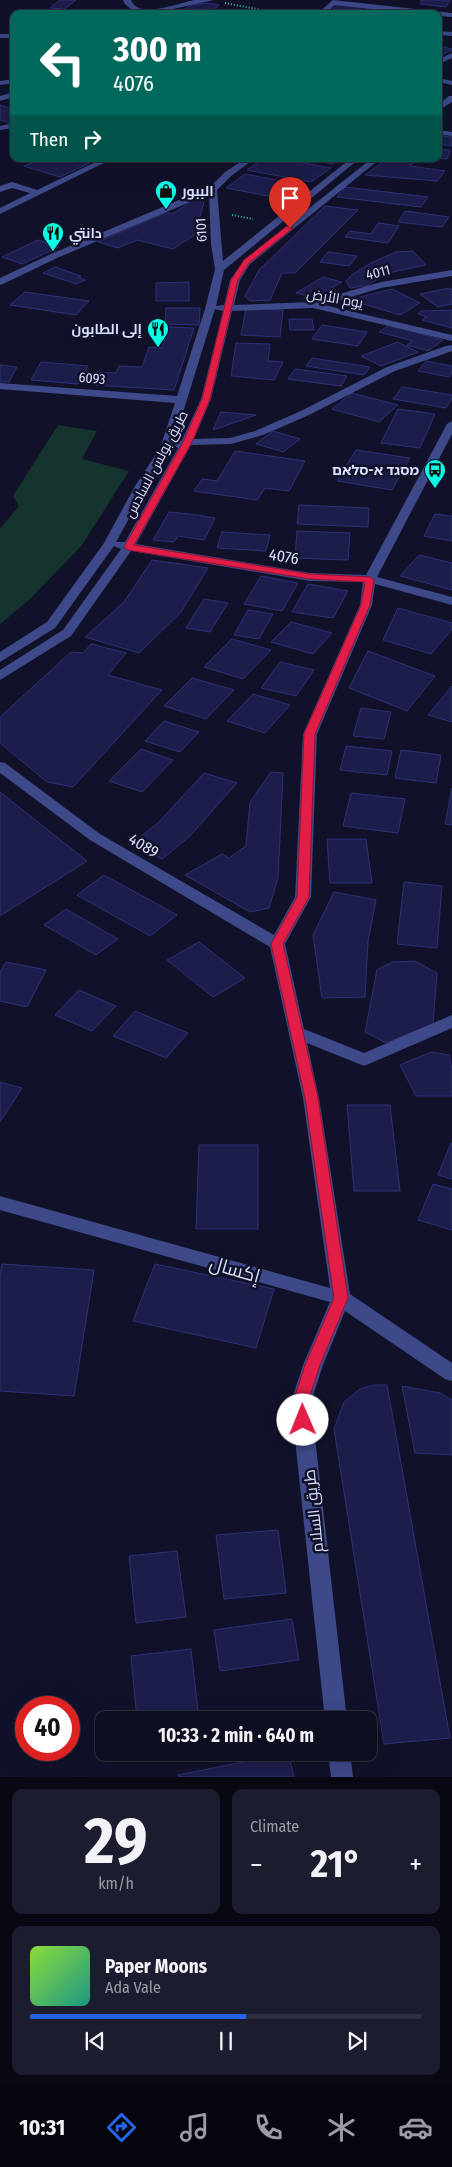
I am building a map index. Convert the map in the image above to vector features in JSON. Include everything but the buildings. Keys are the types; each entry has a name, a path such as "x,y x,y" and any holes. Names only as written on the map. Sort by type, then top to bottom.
{"street":[{"path":"128,0 127,3 139,10"},
{"path":"163,10 210,0"},
{"path":"325,10 335,1 410,10"},
{"path":"442,106 452,98"},
{"path":"0,211 102,162"},
{"path":"0,282 54,256 213,189 228,174 246,162"},
{"path":"220,269 351,162"},
{"name":"طريق بولس السادس","path":"0,676 67,633 128,547 187,442 206,399 235,280 247,262 372,162"},
{"path":"0,189 12,186 38,193"},
{"name":"6101","path":"213,189 216,244 220,269"},
{"name":"طريق بولس السادس","path":"0,658 51,625 110,543 141,486 166,448 210,308 220,269"},
{"name":"4011","path":"312,305 344,294 401,280 452,273"},
{"name":"يوم الأرض","path":"210,308 312,305 451,344"},
{"path":"166,448 187,442 231,441 259,434 304,414 390,369 451,344"},
{"name":"6093","path":"0,386 182,400"},
{"path":"341,1298 311,1098 277,944 303,897 310,734 366,605 370,580 452,424"},
{"name":"4076","path":"110,543 310,577 370,580 452,601"},
{"name":"4089","path":"0,766 94,837 277,944"},
{"path":"297,1033 364,1060 452,1022"},
{"name":"إكسال","path":"0,1203 341,1298 452,1373"},
{"name":"طريق السلام","path":"335,1711 301,1402 312,1365 341,1298"},
{"path":"340,1761 342,1777"}],"path":[{"path":"210,0 262,10"},
{"path":"214,212 278,223"}],"green space":[{"path":"58,425 97,431 82,459 129,471 82,545 30,599 0,624 0,529 19,506 13,496"}],"place":[{"name":"الببور","path":"166,210"},
{"name":"دانتي","path":"53,252"},
{"name":"إلى الطابون","path":"158,348"},
{"name":"מסגד א-סלאם","path":"435,489"}],"route":[{"path":"290,228 247,262 235,280 206,399 187,442 128,547 310,577 370,580 366,605 310,734 303,897 277,944 311,1098 341,1298 312,1365 301,1402 303,1420"}]}
